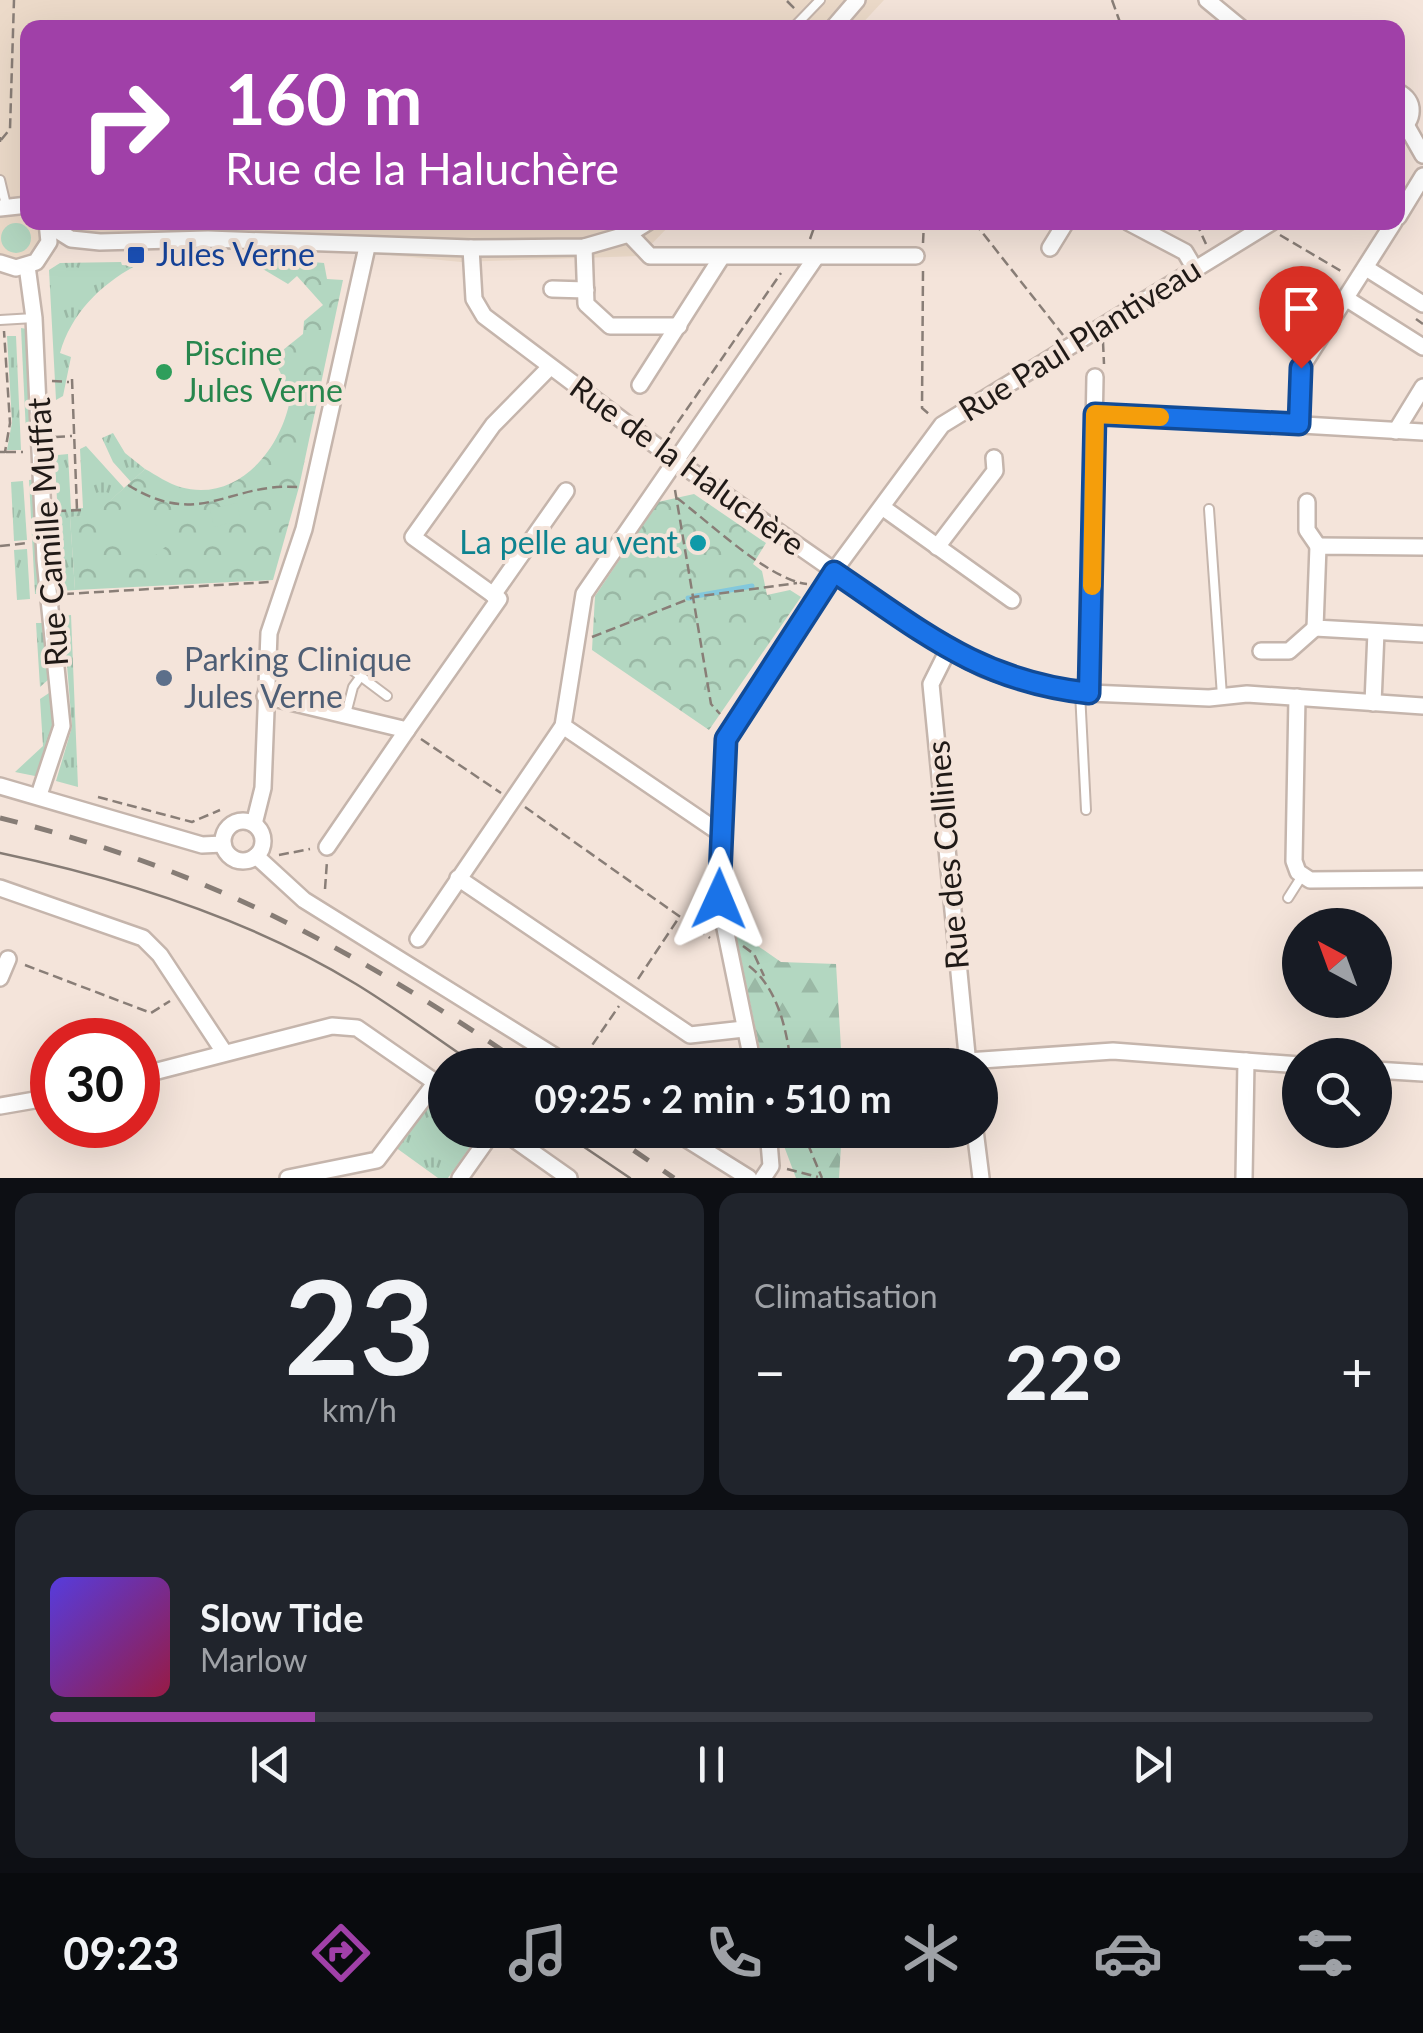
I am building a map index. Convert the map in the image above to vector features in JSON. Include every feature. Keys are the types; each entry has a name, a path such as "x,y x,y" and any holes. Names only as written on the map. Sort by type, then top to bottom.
{"street":[{"path":"839,20 857,0"},
{"path":"1207,0 1231,20"},
{"path":"1405,123 1411,114 1410,97"},
{"path":"1405,132 1423,155"},
{"path":"1405,205 1423,176"},
{"path":"44,253 46,230"},
{"path":"57,230 71,240 100,242 208,239 367,247 584,248 636,230"},
{"path":"1050,248 1061,230"},
{"path":"1143,230 1185,252 1196,269"},
{"name":"Rue Paul Plantiveau","path":"748,1048 724,932 720,833 729,732 834,572 942,425 1259,230"},
{"path":"1299,424 1301,368 1390,230"},
{"path":"630,234 650,256 916,256"},
{"path":"0,263 27,266 44,253 100,242"},
{"path":"254,824 262,788 269,633 304,529 367,247"},
{"name":"Rue de la Haluchère","path":"471,248 474,299 484,316 675,460 948,650 1010,678 1085,693 1297,697 1423,706"},
{"path":"584,248 586,304 610,326 679,326"},
{"path":"418,939 563,726 584,594 816,257"},
{"path":"640,385 721,258"},
{"name":"Rue Camille Muffat","path":"27,266 34,318 45,560 62,726 39,794"},
{"path":"1366,268 1423,304"},
{"path":"552,290 586,290"},
{"path":"1346,298 1423,347"},
{"path":"326,848 498,600 412,537 493,425 549,368"},
{"path":"1085,693 1095,414 1100,375"},
{"path":"1396,431 1423,387"},
{"path":"1095,414 1423,432"},
{"path":"937,547 995,471 994,458"},
{"path":"494,596 566,491"},
{"path":"1262,650 1289,652 1315,628 1318,546 1307,530 1306,502"},
{"path":"882,507 1012,600"},
{"path":"1318,546 1423,547"},
{"path":"1315,628 1423,634"},
{"path":"1373,703 1376,632"},
{"name":"Rue des Collines","path":"948,650 932,684 967,1048"},
{"path":"266,696 407,730"},
{"path":"1297,697 1294,862 1302,876 1423,880"},
{"path":"563,726 720,833"},
{"path":"0,786 39,794 202,845 223,844"},
{"path":"223,844 230,826 242,821 254,824 263,838 256,856"},
{"path":"223,844 238,861 256,856"},
{"path":"256,856 304,900 542,1048"},
{"path":"458,878 690,1035 744,1029"},
{"path":"0,888 143,938 224,1052"},
{"path":"0,978 8,958"},
{"path":"160,1070 298,1032 357,1028 428,1077"},
{"path":"998,1061 1113,1051 1282,1064"},
{"path":"1244,1178 1246,1062"},
{"path":"1392,1071 1423,1073"},
{"path":"288,1178 377,1160 428,1099"},
{"path":"0,1106 30,1101"},
{"path":"460,1178 483,1148"},
{"path":"524,1148 569,1178"},
{"path":"701,1148 749,1178"},
{"path":"977,1148 980,1178"}],"lane":[{"path":"801,20 820,0"},
{"path":"0,180 3,207"},
{"path":"2,320 34,318"},
{"path":"1209,509 1222,696"},
{"path":"343,663 388,696"},
{"path":"346,714 353,687 361,676"},
{"path":"1085,693 1086,810"},
{"path":"1288,898 1302,876"}],"path":[{"path":"0,140 10,128 14,0"},
{"path":"1112,0 1119,20"},
{"path":"924,230 922,408 942,425"},
{"path":"980,230 1065,338"},
{"path":"1200,230 1213,258"},
{"path":"660,449 792,257"},
{"path":"2,320 10,423 2,452 25,452"},
{"path":"4,333 18,333"},
{"path":"1100,375 1102,334"},
{"path":"50,381 71,380 78,510"},
{"path":"128,484 149,498 208,506 256,489 298,487"},
{"path":"714,709 676,497 756,558 797,583 812,587"},
{"path":"55,511 84,510"},
{"path":"0,546 29,543"},
{"path":"59,594 287,581"},
{"path":"576,646 694,598 797,583"},
{"path":"407,730 512,798 764,978"},
{"path":"95,796 192,822 220,810"},
{"path":"276,853 282,856 308,849 324,853 328,873 325,889"},
{"path":"724,932 754,954 788,1034 789,1048"},
{"path":"8,958 152,1012 184,992"},
{"path":"767,1172 822,1178 810,1148"}],"shaded area":[{"path":"0,0 884,0 865,20 20,20 20,230 665,230 640,256 461,262 349,251 50,236 44,253 0,268"}],"green space":[{"path":"10,224 20,224 20,230 30,232 30,244 22,252 10,252 2,244 2,232"},
{"path":"264,258 324,263 327,279 343,280 299,487 273,580 75,590 70,517 94,515 145,469 180,487 222,487 240,478 269,450 287,413 291,394 273,358 303,334 304,321 323,305 297,276 288,284 251,262"},
{"path":"121,262 135,266 88,302 71,326 60,353 71,357 63,396 56,400 49,270 60,263"},
{"path":"21,328 27,329 35,433 26,433"},
{"path":"7,336 16,336 21,450 7,450 12,422"},
{"path":"113,433 125,453 145,469 131,482 113,462 102,438"},
{"path":"86,446 124,488 94,516 70,517 75,590 62,591 55,463 58,455 68,454 71,509 83,508 80,449"},
{"path":"37,479 44,594 35,594 29,480"},
{"path":"23,481 27,540 14,541 11,482"},
{"path":"694,494 766,543 753,564 762,571 767,595 790,590 801,597 709,730 592,650 595,596 641,528 635,523 652,498 658,502"},
{"path":"133,499 171,542 144,565 106,522"},
{"path":"237,503 241,520 214,527 210,509"},
{"path":"27,549 30,599 17,600 14,550"},
{"path":"71,615 78,787 56,781 72,727 63,616"},
{"path":"36,623 45,623 50,678 40,687"},
{"path":"55,689 57,725 40,777 15,772 43,746 40,699"},
{"path":"735,930 781,962 836,964 841,1048 759,1048"},
{"path":"428,1102 428,1148 469,1148 448,1178 438,1178 395,1147"},
{"path":"785,1148 841,1148 839,1178 796,1178"}],"waterway":[{"path":"696,596 752,586"}],"tram line":[{"path":"0,853 138,888 272,939 356,984 451,1048"},
{"path":"586,1148 630,1178"}],"railway":[{"path":"0,818 143,861 274,916 399,984 498,1048"},
{"path":"630,1148 674,1178"}],"slow traffic":[{"path":"1092,586 1095,414 1160,417"}],"place":[{"name":"Jules Verne","path":"136,255"},
{"name":"Piscine Jules Verne","path":"164,372"},
{"name":"La pelle au vent","path":"698,543"},
{"name":"Parking Clinique Jules Verne","path":"164,678"}],"route":[{"path":"719,899 726,739 834,572 965,660 1034,685 1089,693 1095,414 1299,424 1301,368"}]}
